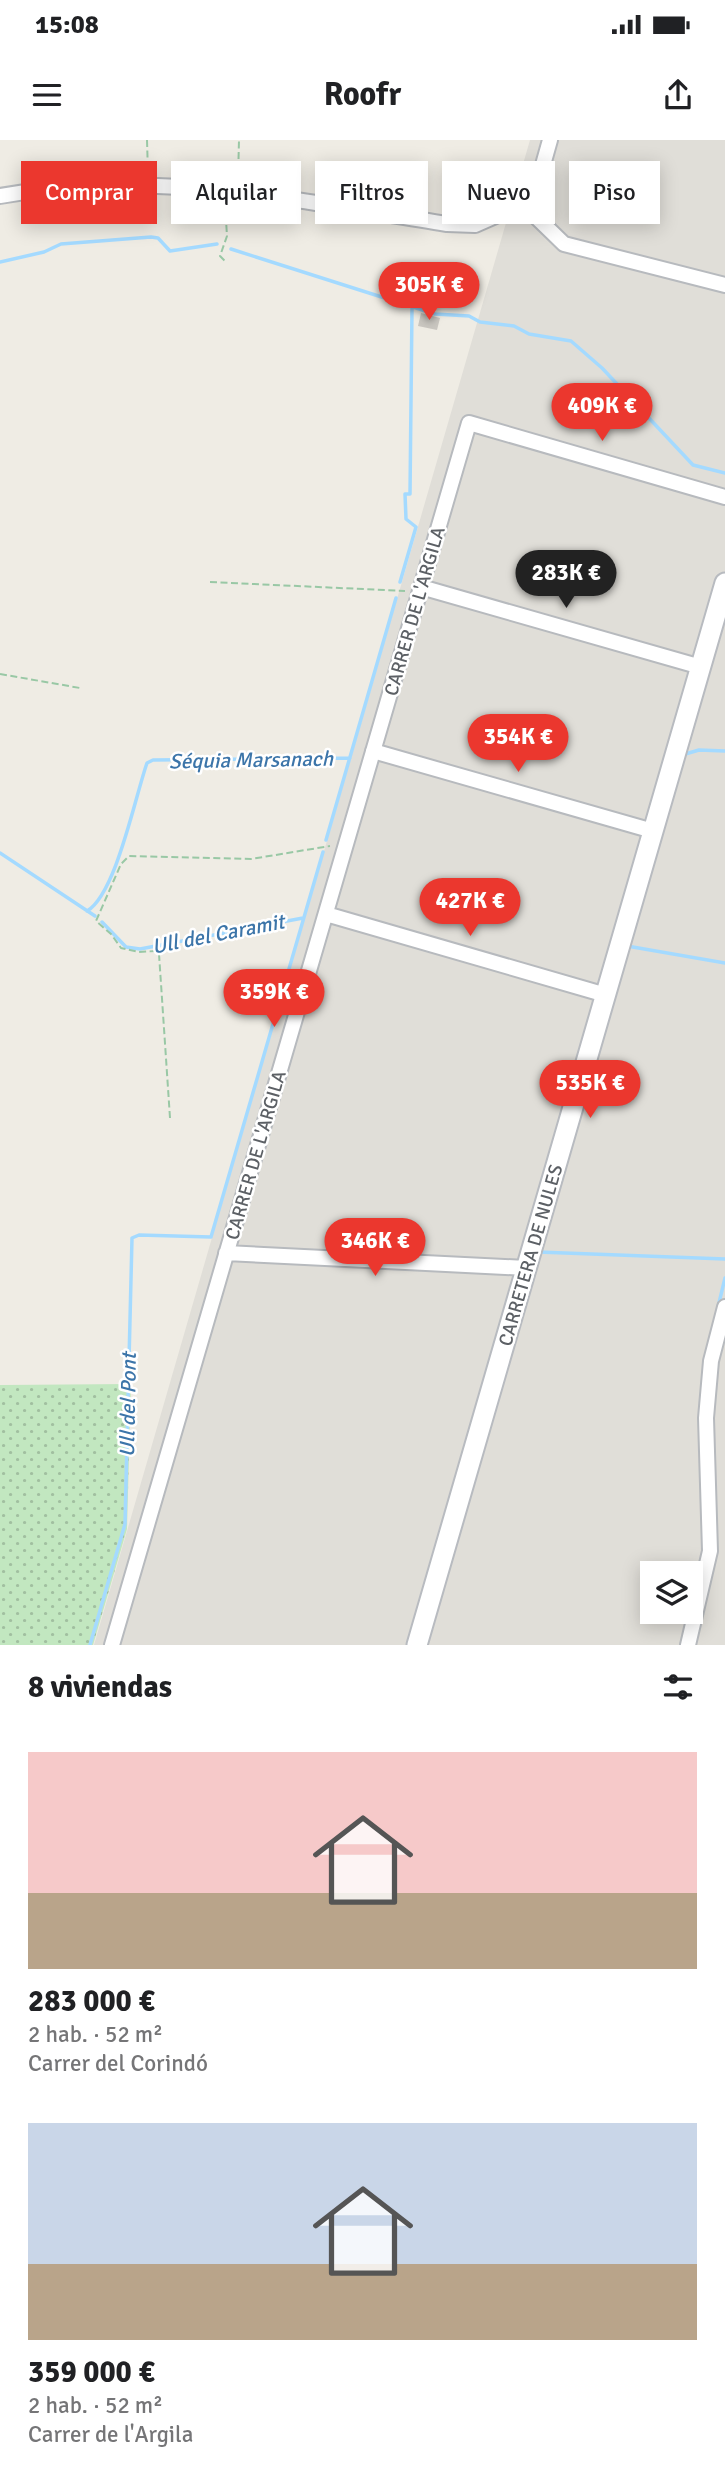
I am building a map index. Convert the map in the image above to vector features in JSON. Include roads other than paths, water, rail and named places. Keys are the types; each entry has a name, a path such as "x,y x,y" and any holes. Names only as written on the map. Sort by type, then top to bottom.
{"main road":[{"name":"CARRETERA DE NULES","path":"417,1645 725,583"}],"street":[{"path":"544,161 550,140"},
{"path":"0,197 95,184 148,183 231,191 442,223"},
{"path":"447,224 477,224"},
{"path":"543,224 564,244 725,285"},
{"name":"CARRER DE L'ARGILA","path":"112,1645 469,423 725,497"},
{"path":"420,589 701,667"},
{"path":"373,751 653,831"},
{"path":"326,914 606,995"},
{"path":"226,1253 526,1268"},
{"path":"688,1645 710,1551 706,1418 711,1361 725,1307"}],"waterway":[{"path":"0,262 44,252 61,244 151,237 158,238 170,251 217,244"},
{"path":"231,249 435,314 469,316 480,322 514,326 529,334 571,341 602,368 693,465 725,473"},
{"path":"400,582 416,527 406,519 405,494 410,494 412,308"},
{"path":"326,840 396,598"},
{"name":"Séquia Marsanach","path":"682,755 699,750 725,751"},
{"name":"Séquia Marsanach","path":"87,911 97,901 116,866 147,763 153,760 350,758"},
{"name":"Ull del Pont","path":"90,1645 125,1524 132,1238 139,1235 211,1237 323,852"},
{"name":"Ull del Caramit","path":"0,853 95,916"},
{"name":"Ull del Caramit","path":"102,922 126,947 140,949 303,918"},
{"name":"Ull del Caramit","path":"627,946 725,963"},
{"name":"Ull del Pont","path":"538,1252 725,1259"},
{"name":"Ull del Pont","path":"718,1307 725,1278"}]}
